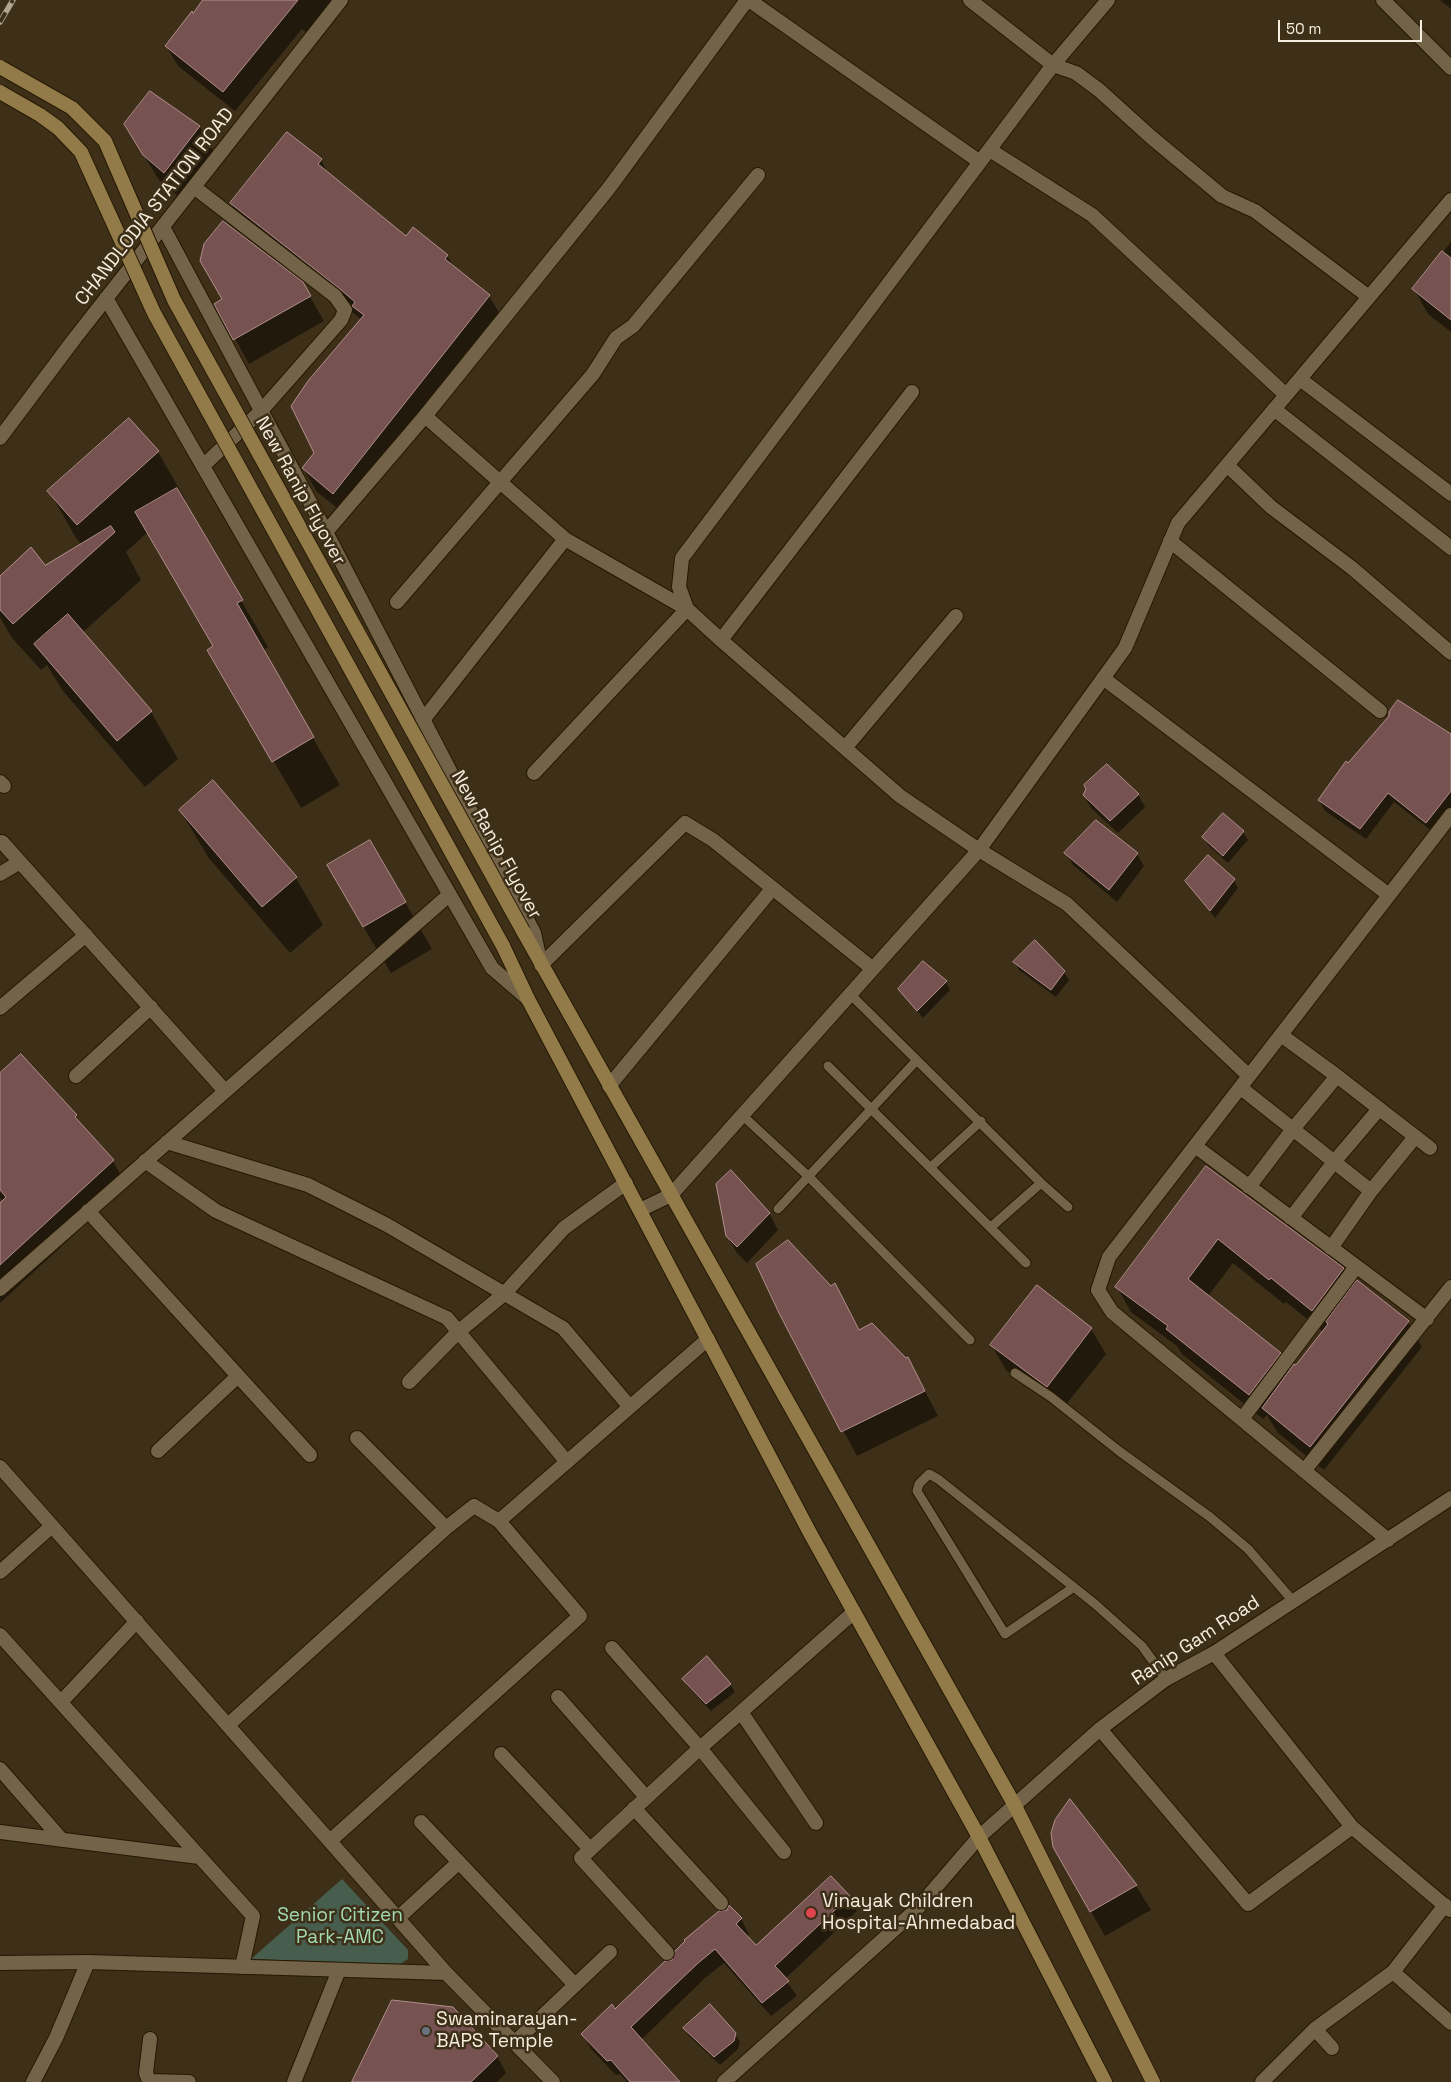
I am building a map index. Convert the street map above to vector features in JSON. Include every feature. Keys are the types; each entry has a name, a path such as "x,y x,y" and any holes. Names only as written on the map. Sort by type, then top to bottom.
{"main road":[{"name":"New Ranip Flyover","path":"0,67 72,108 105,141 174,300 522,931 1014,1804 1153,2082"},
{"path":"0,92 40,115 58,128 81,152 154,312 503,946 528,999 810,1533 979,1838 1105,2082"}],"street":[{"name":"CHANDLODIA STATION ROAD","path":"0,438 106,298 341,0"},
{"path":"326,532 425,416 608,188 748,0 980,162"},
{"path":"970,0 1054,65 1076,72 1222,196 1255,211 1369,297"},
{"path":"687,608 680,587 682,558 1054,65 1108,0"},
{"path":"1383,0 1451,68"},
{"path":"990,150 1092,215 1286,395"},
{"path":"396,602 593,374 616,338 633,326 758,175"},
{"path":"194,187 335,296 345,310 341,320 261,411 203,466"},
{"path":"640,1210 671,1195 979,850 1125,648 1178,523 1451,200"},
{"path":"163,226 326,532 534,933 541,964"},
{"path":"106,298 492,968 528,999"},
{"path":"1300,378 1449,489"},
{"path":"721,640 912,392"},
{"path":"1274,408 1451,548"},
{"path":"425,416 565,539 687,608 900,796 979,850 1067,904 1250,1076"},
{"path":"1227,465 1271,507 1352,568 1451,653"},
{"path":"423,720 565,539"},
{"path":"1170,541 1380,711"},
{"path":"534,773 687,608"},
{"path":"845,748 956,616"},
{"path":"1103,678 1389,895"},
{"path":"1388,1540 1112,1312 1098,1290 1110,1257 1451,815"},
{"path":"541,964 685,823 713,840 873,969"},
{"path":"2,842 225,1091"},
{"path":"0,874 20,862"},
{"path":"609,1086 772,889"},
{"path":"0,1289 449,895"},
{"path":"0,1008 86,935"},
{"path":"76,1076 151,1008"},
{"path":"1281,1035 1430,1148"},
{"path":"1249,1187 1336,1076"},
{"path":"1240,1088 1371,1191"},
{"path":"1291,1218 1334,1162 1379,1109"},
{"path":"1331,1248 1371,1191 1415,1137"},
{"path":"167,1142 308,1185 387,1225 563,1328 630,1406"},
{"path":"1195,1146 1427,1319"},
{"path":"145,1161 216,1210 447,1318 567,1462"},
{"path":"409,1382 458,1332 504,1294 564,1228 626,1183"},
{"path":"88,1211 310,1455"},
{"path":"1242,1419 1356,1267"},
{"path":"1304,1471 1427,1319 1451,1286"},
{"path":"499,1521 708,1339"},
{"path":"158,1452 238,1376"},
{"path":"357,1438 446,1528"},
{"path":"0,1466 446,1973 553,2082"},
{"name":"Ranip Gam Road","path":"724,2082 916,1909 979,1838 1014,1804 1100,1729 1166,1680 1214,1653 1451,1498"},
{"path":"228,1726 446,1528 474,1506 499,1521 580,1616 330,1841"},
{"path":"0,1572 52,1526"},
{"path":"667,1953 581,1858 700,1748 854,1612"},
{"path":"61,1702 137,1621"},
{"path":"0,1635 253,1916 242,1967"},
{"path":"612,1648 700,1748 784,1852"},
{"path":"1214,1653 1352,1827 1448,1908 1393,1972 1314,2029 1262,2082"},
{"path":"558,1697 646,1797"},
{"path":"741,1712 816,1823"},
{"path":"1100,1729 1248,1904 1352,1827"},
{"path":"501,1754 590,1850"},
{"path":"0,1769 62,1840"},
{"path":"634,1808 721,1903"},
{"path":"421,1822 575,1985"},
{"path":"0,1832 199,1857"},
{"path":"398,1918 459,1862"},
{"path":"514,2043 610,1952"},
{"path":"0,1963 88,1962 446,1973"},
{"path":"33,2082 56,2038 88,1962"},
{"path":"294,2082 339,1970"},
{"path":"1393,1972 1451,2023"},
{"path":"1314,2029 1332,2048"},
{"path":"150,2039 146,2073 151,2081 188,2082"}],"lane":[{"path":"850,994 981,1121 1041,1183 1068,1207"},
{"path":"778,1209 871,1107 917,1060"},
{"path":"828,1066 1026,1263"},
{"path":"742,1115 808,1176 970,1340"},
{"path":"931,1167 981,1121"},
{"path":"990,1227 1041,1183"},
{"path":"1015,1373 1051,1396 1119,1451 1210,1517 1248,1549 1293,1601"},
{"path":"1074,1587 1005,1634 917,1491 918,1484 929,1474 938,1479 1074,1587 1142,1646 1166,1680"}],"green space":[{"name":"Senior Citizen Park-AMC","path":"342,1879 408,1950 408,1959 400,1964 251,1959"}],"building":[{"path":"203,0 298,0 223,92 165,46"},
{"path":"150,91 200,126 164,173 143,155 124,124"},
{"path":"287,132 322,159 318,164 406,236 413,227 448,255 445,259 490,295 333,494 302,468 314,453 291,406 308,381 364,315 352,306 355,302 340,289 230,203"},
{"path":"223,221 303,282 311,296 233,340 214,304 222,299 200,261 204,244"},
{"path":"1442,251 1451,258 1451,320 1412,289"},
{"path":"129,418 159,451 77,525 47,491"},
{"path":"177,488 243,600 237,603 314,737 272,762 207,650 213,646 135,512"},
{"path":"111,526 115,532 13,624 0,610 0,576 31,547 45,565"},
{"path":"68,614 152,711 117,741 34,644"},
{"path":"1398,700 1451,734 1451,791 1426,823 1388,793 1360,829 1318,800 1346,761 1348,763 1389,716 1389,712"},
{"path":"1107,764 1139,794 1110,821 1083,795 1086,789 1084,785"},
{"path":"213,780 297,877 262,907 179,810"},
{"path":"1223,813 1244,831 1223,856 1202,837"},
{"path":"1096,820 1138,853 1109,890 1064,853"},
{"path":"370,840 406,902 363,927 327,865"},
{"path":"1208,855 1235,879 1210,911 1185,881"},
{"path":"1035,940 1065,971 1051,990 1013,962"},
{"path":"923,961 947,981 917,1011 898,989"},
{"path":"21,1054 77,1115 75,1117 114,1160 0,1265 0,1203 6,1197 0,1190 0,1073"},
{"path":"1206,1166 1344,1268 1312,1311 1271,1278 1269,1280 1218,1239 1188,1279 1281,1353 1249,1395 1166,1329 1168,1326 1115,1287"},
{"path":"731,1170 770,1213 737,1247 726,1236 716,1184"},
{"path":"788,1240 831,1286 835,1283 859,1330 872,1323 906,1358 908,1357 925,1391 841,1432 779,1313 756,1264"},
{"path":"1357,1280 1409,1321 1310,1447 1262,1408 1294,1364 1296,1365 1328,1324 1326,1322"},
{"path":"1037,1285 1092,1328 1047,1387 990,1345"},
{"path":"707,1656 731,1684 706,1704 682,1679"},
{"path":"1070,1799 1137,1885 1090,1912 1053,1847 1051,1833 1055,1820"},
{"path":"831,1876 850,1896 775,1966 789,1981 762,2003 715,1949 631,2027 680,2082 630,2082 611,2060 607,2061 581,2034 612,2004 615,2009 665,1961 672,1960 675,1951 684,1940 719,1911 727,1910 729,1905 742,1918 736,1924 756,1945"},
{"name":"Swaminarayan- BAPS Temple","path":"392,2000 453,2007 498,2056 471,2082 352,2082"},
{"path":"710,2004 736,2033 734,2041 714,2057 683,2028"}],"railway":[{"path":"0,22 13,0"}],"place":[{"name":"Vinayak Children Hospital-Ahmedabad","path":"811,1913"},
{"name":"Swaminarayan- BAPS Temple","path":"426,2031"}]}
